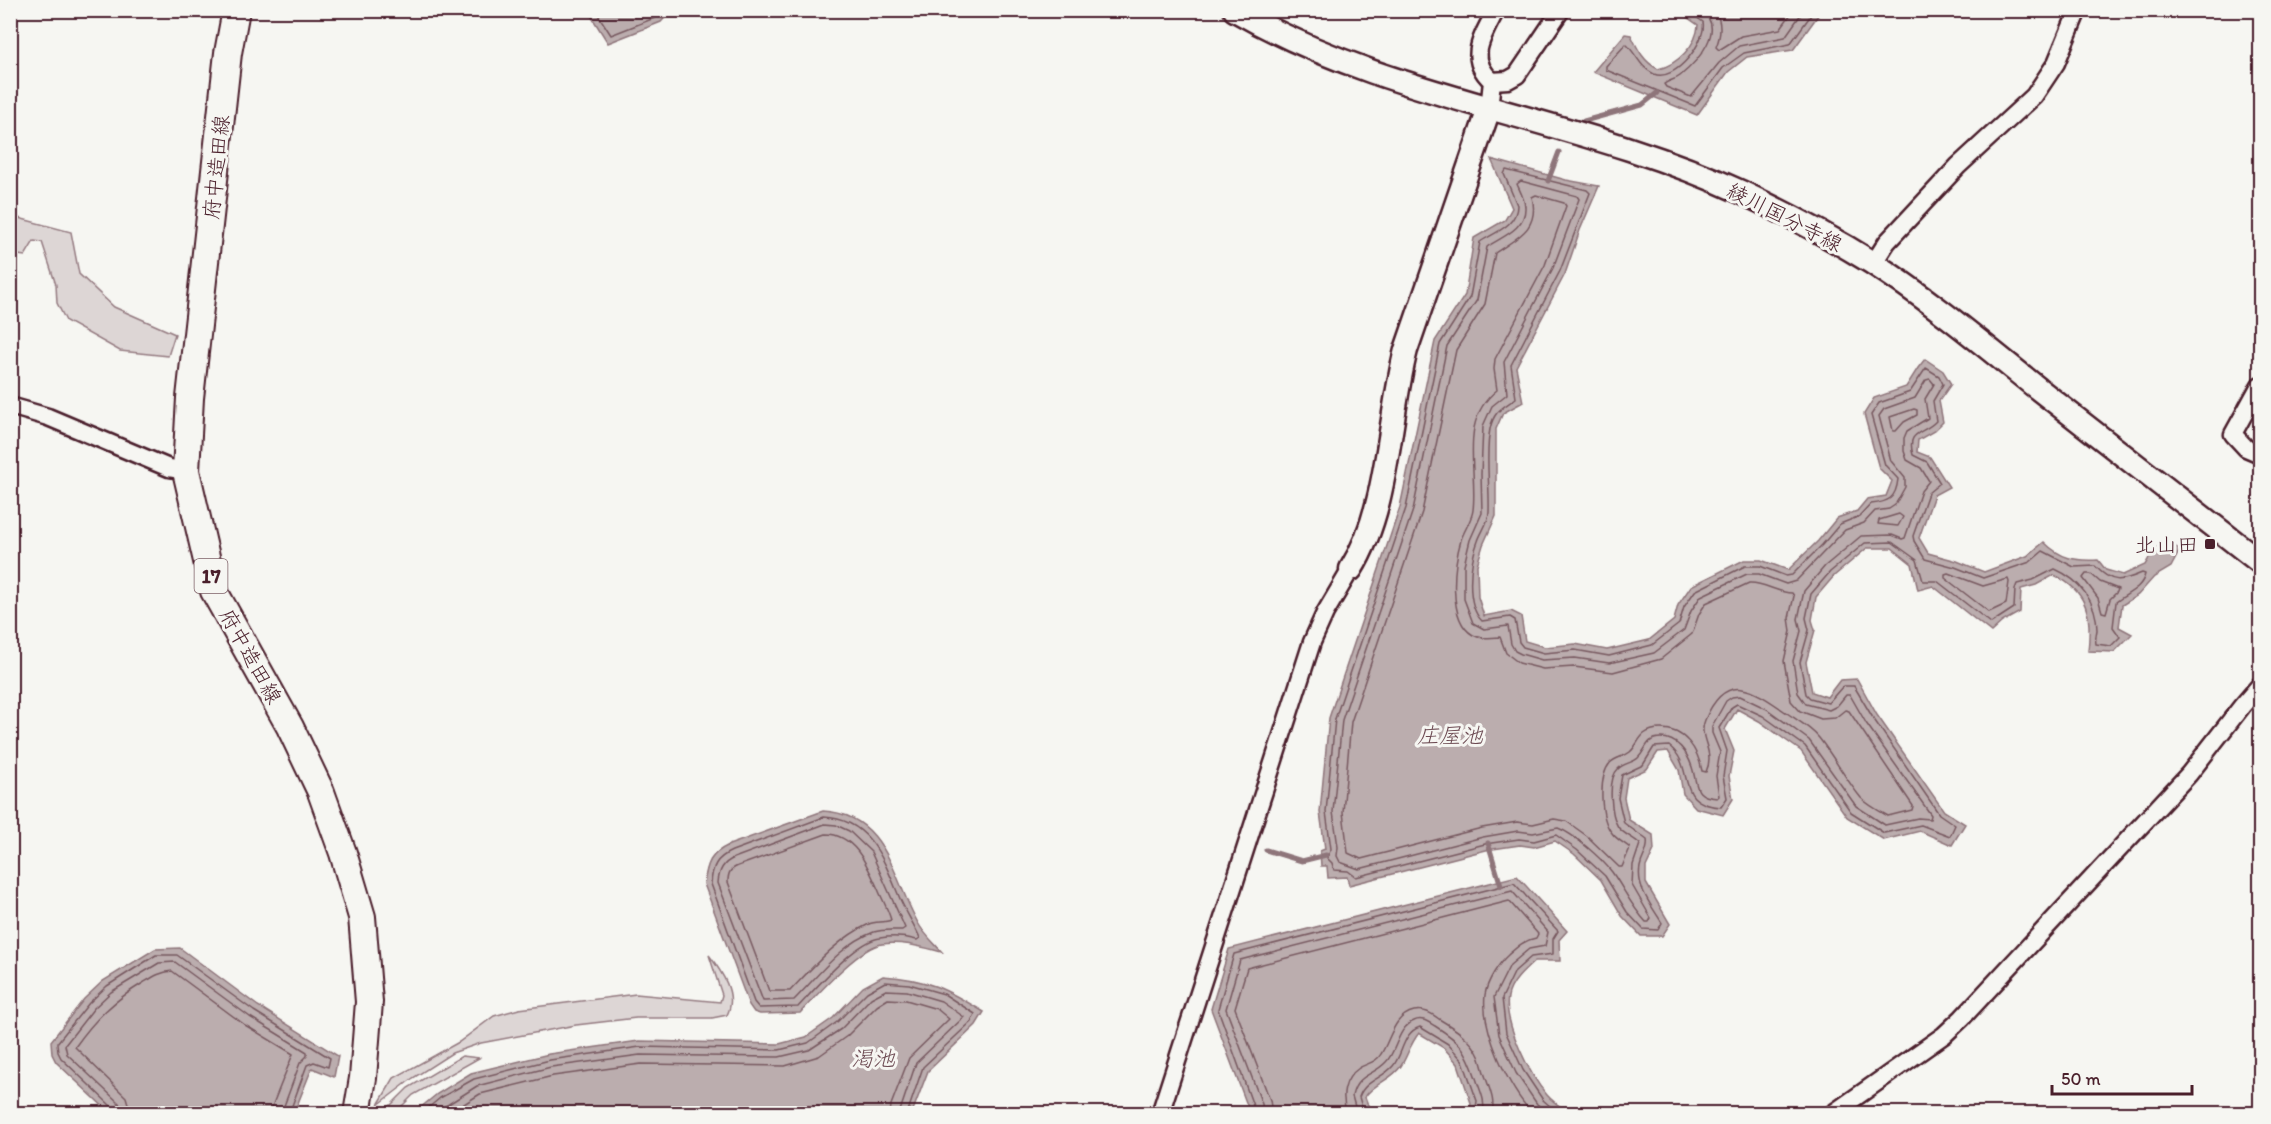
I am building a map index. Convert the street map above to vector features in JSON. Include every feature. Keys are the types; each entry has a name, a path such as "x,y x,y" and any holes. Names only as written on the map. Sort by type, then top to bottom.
{"main road":[{"name":"府中造田線","path":"236,10 228,53 193,375 186,471 214,591 290,727 321,792 343,853 362,917 369,1002 363,1078 357,1113"},
{"name":"綾川国分寺線","path":"1235,10 1311,49 1393,80 1670,162 1808,225 1873,264 1951,320 2260,562"},
{"path":"1351,569 1365,548 1372,522 1382,481 1397,385 1406,350 1489,109"}],"street":[{"path":"1496,10 1480,44 1478,57 1482,72 1492,81 1508,80 1517,75 1561,10"},
{"path":"1873,264 1887,242 1958,166 2034,96 2056,63 2078,10"},
{"path":"1489,109 1492,81"},
{"path":"2260,385 2234,434 2246,448 2260,454"},
{"path":"10,406 48,417 169,468 186,471"},
{"path":"1160,1113 1312,642 1325,613 1351,569"},
{"path":"1832,1113 1944,1035 1962,1018 2189,774 2260,685"}],"shaded area":[{"path":"11,216 71,232 79,274 114,307 175,334 168,356 120,351 66,321 57,303 56,285 42,242 34,241 25,256 11,254"},
{"path":"709,955 727,983 731,999 727,1015 712,1018 636,1018 576,1025 481,1043 452,1053 413,1078 378,1105 394,1078 459,1042 494,1016 519,1009 636,994 720,1002 722,995"},
{"path":"462,1056 479,1058 413,1095 395,1113 383,1113 408,1088"}],"water":[{"path":"588,11 671,11 661,22 608,43"},
{"path":"1678,11 1816,11 1819,14 1793,50 1747,57 1728,72 1697,115 1593,72 1625,34 1631,35 1642,55 1658,69 1679,59 1694,40 1698,25"},
{"name":"庄屋池","path":"1491,159 1566,180 1599,186 1580,230 1565,274 1516,367 1523,402 1503,413 1496,429 1496,516 1477,565 1478,597 1484,616 1511,611 1521,616 1525,641 1545,647 1575,644 1607,650 1649,640 1674,620 1678,605 1691,586 1744,560 1761,560 1788,570 1818,541 1837,518 1857,511 1867,499 1886,496 1892,481 1879,468 1864,414 1874,398 1906,387 1925,359 1943,371 1951,384 1939,401 1943,422 1934,431 1918,440 1917,452 1930,457 1949,487 1934,495 1919,538 1928,553 1984,572 2027,556 2044,542 2062,555 2082,560 2098,560 2106,570 2123,575 2145,565 2155,548 2170,543 2180,550 2171,567 2154,577 2138,595 2122,605 2119,627 2132,634 2114,652 2088,651 2088,616 2081,597 2065,581 2054,575 2036,585 2021,589 2020,612 2002,622 1991,632 1933,586 1918,590 1912,564 1892,548 1867,548 1834,576 1816,597 1812,620 1815,630 1806,662 1812,692 1827,697 1840,680 1857,679 1877,715 1944,811 1965,824 1952,845 1920,831 1884,840 1847,817 1801,751 1759,721 1737,709 1725,729 1734,751 1729,776 1733,799 1723,815 1696,808 1683,794 1679,770 1668,751 1658,752 1647,769 1627,778 1624,798 1629,820 1653,835 1654,850 1646,867 1646,883 1670,924 1662,936 1641,936 1622,916 1601,880 1574,854 1555,841 1534,847 1520,845 1486,850 1349,885 1347,877 1328,878 1327,866 1321,866 1320,851 1325,849 1320,812 1329,718 1400,507 1435,341 1465,295 1474,238 1505,220 1512,208"},
{"path":"823,811 844,815 861,824 875,836 894,869 918,923 942,952 897,943 873,947 838,973 800,1013 760,1014 754,1012 749,1005 704,884 706,870 710,860 729,845"},
{"path":"1517,876 1567,931 1559,940 1560,961 1535,961 1515,982 1508,997 1510,1021 1533,1076 1549,1098 1569,1113 1469,1113 1471,1103 1458,1064 1444,1048 1419,1033 1397,1071 1368,1092 1365,1097 1371,1113 1250,1113 1211,1009 1229,949"},
{"path":"180,948 258,1006 338,1056 334,1077 312,1068 294,1113 110,1113 56,1062 52,1054 51,1041 84,999 103,981 155,949"},
{"name":"渇池","path":"883,976 899,977 936,986 984,1012 976,1025 928,1071 912,1113 414,1113 437,1094 471,1073 549,1054 639,1041 779,1044 806,1037 833,1018 863,987"}],"waterway":[{"path":"1584,121 1642,105 1657,93"},
{"path":"1548,181 1559,152"},
{"path":"1488,843 1501,886"},
{"path":"1266,850 1302,861 1326,855"}],"place":[{"name":"北山田","path":"2210,544"}]}
